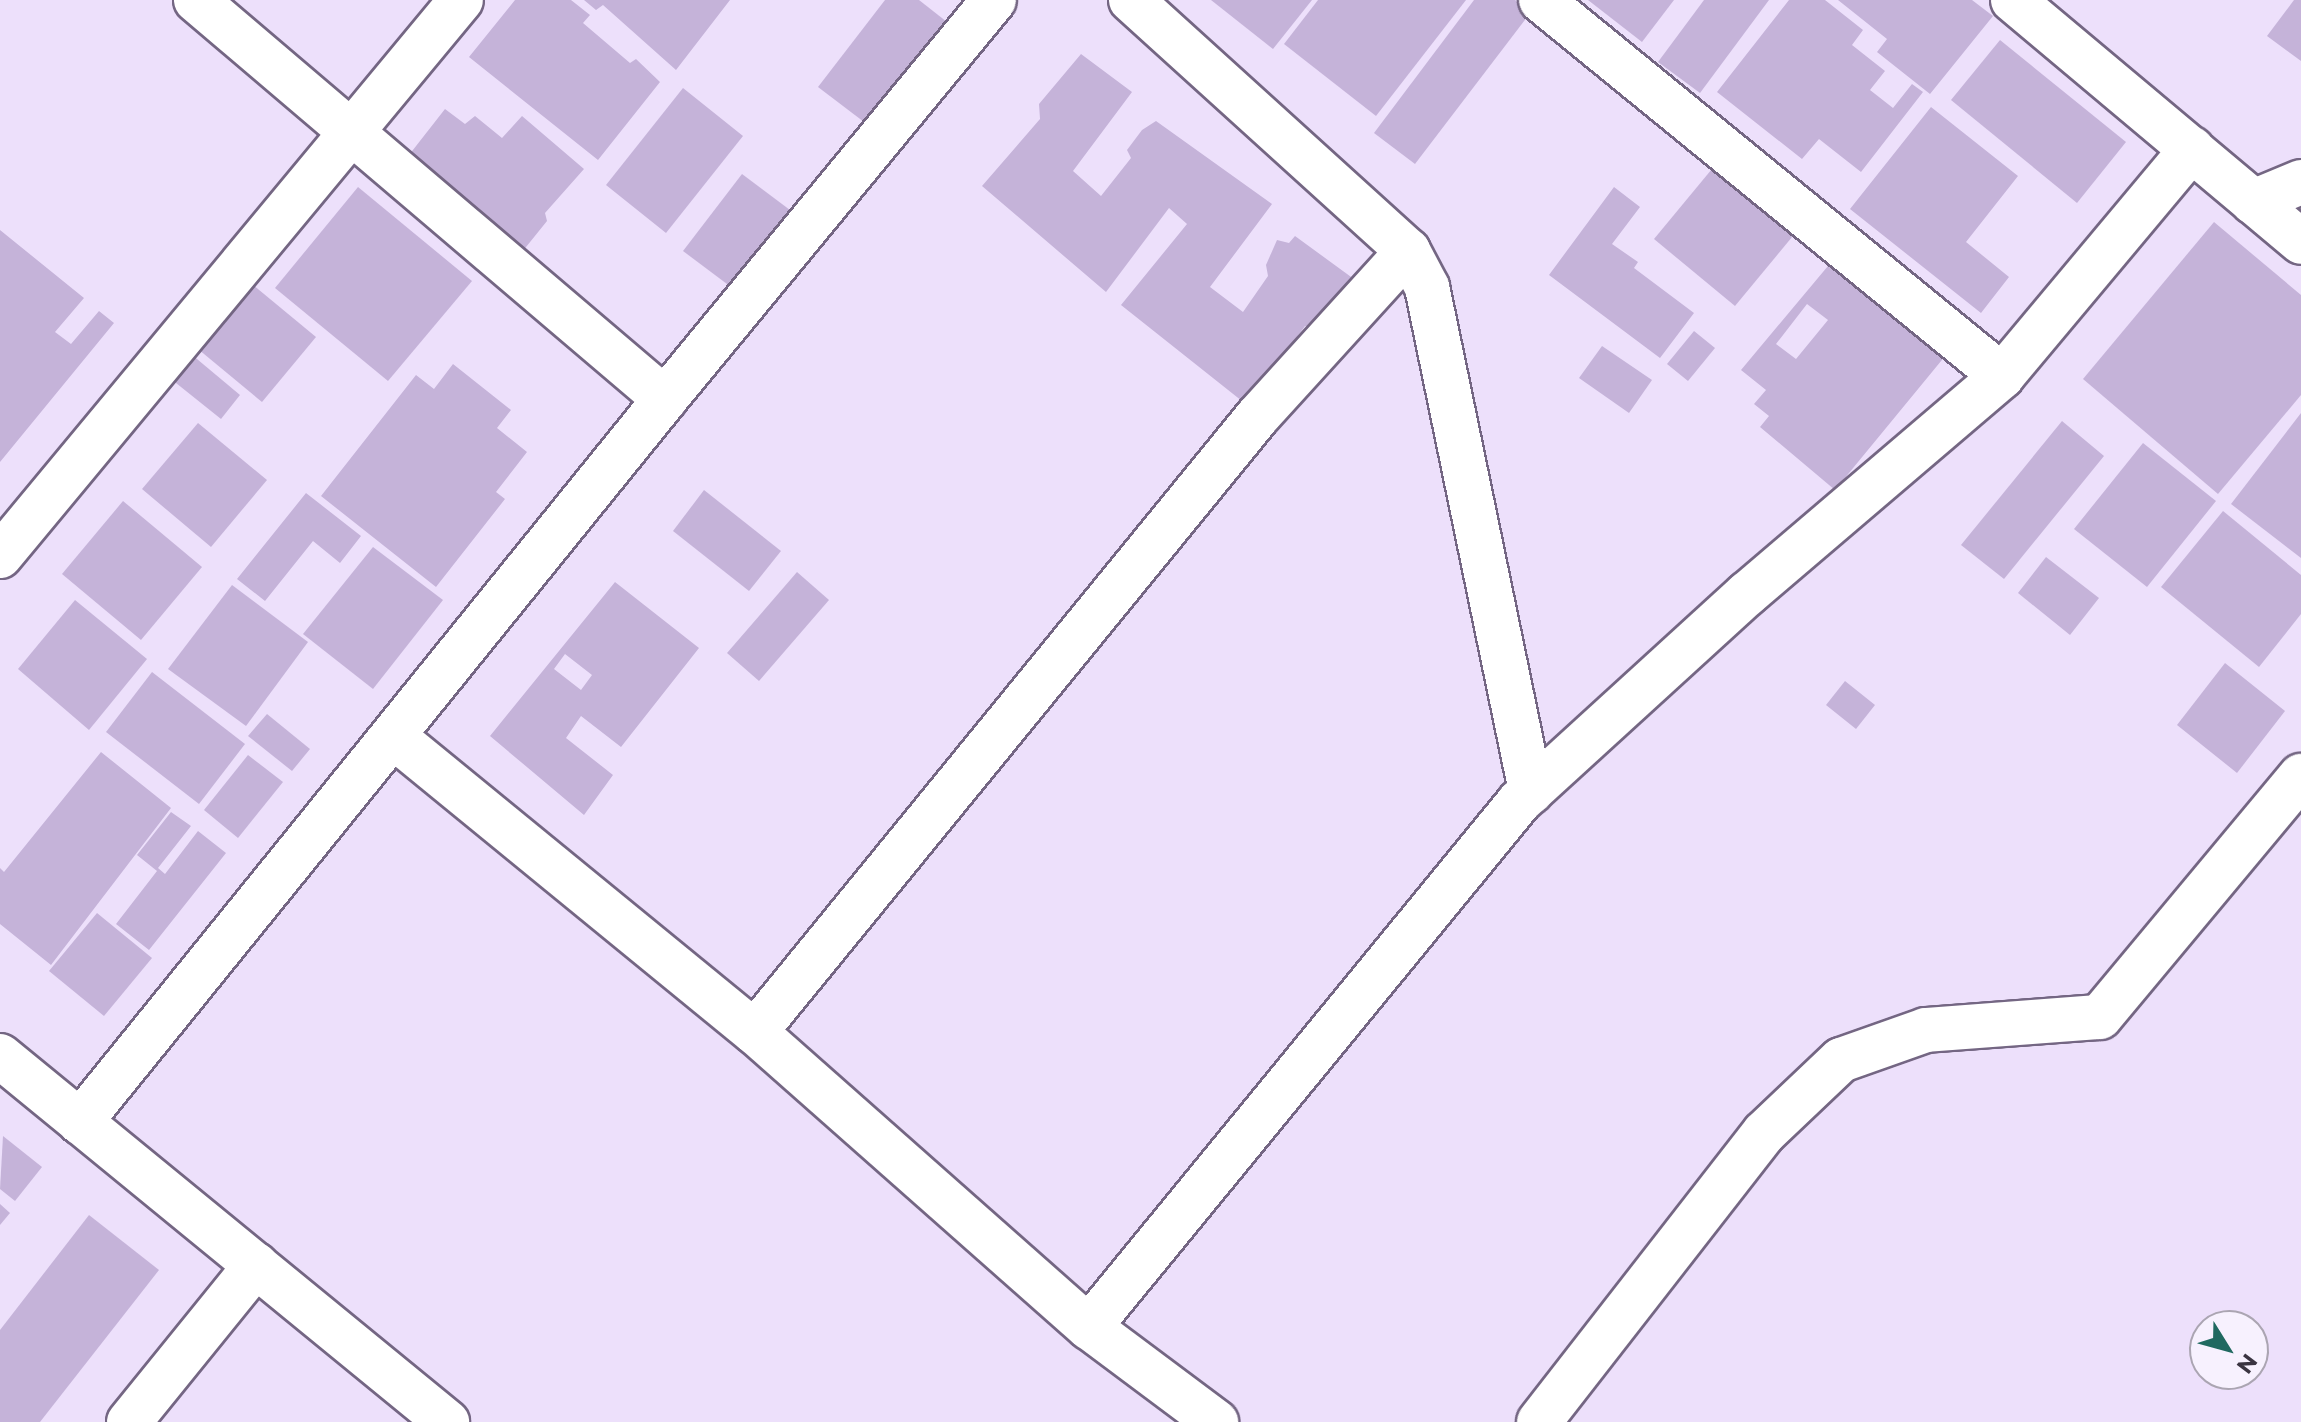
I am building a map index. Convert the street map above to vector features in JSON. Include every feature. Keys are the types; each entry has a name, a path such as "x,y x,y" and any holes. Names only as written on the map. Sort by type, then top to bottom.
{"street":[{"path":"196,0 665,399"},
{"path":"0,556 461,0"},
{"path":"80,1122 665,399 994,0"},
{"path":"1131,0 1408,251 1427,287 1531,791"},
{"path":"1541,0 2002,376"},
{"path":"2013,0 2301,242"},
{"path":"1089,1327 1531,791 1747,594 2002,376 2192,149"},
{"path":"2253,202 2301,182"},
{"path":"755,1032 1258,416 1408,251"},
{"path":"394,737 755,1032 1089,1327 1216,1422"},
{"path":"1539,1422 1764,1133 1841,1060 1926,1030 2100,1017 2301,776"},
{"path":"0,1056 447,1422"},
{"path":"129,1422 256,1265"}],"building":[{"path":"515,0 571,0 590,15 583,23 630,63 636,59 660,82 598,160 469,57"},
{"path":"584,0 730,0 676,70 603,5 596,10"},
{"path":"885,0 919,0 947,22 868,125 818,87"},
{"path":"1211,0 1312,0 1273,49"},
{"path":"1318,0 1466,0 1376,116 1284,44"},
{"path":"1474,0 1515,0 1531,12 1415,164 1374,133"},
{"path":"1588,0 1674,0 1642,42"},
{"path":"1704,0 1769,0 1700,93 1658,62"},
{"path":"1789,0 1825,0 1863,30 1852,45 1885,71 1870,90 1893,108 1912,84 1923,92 1861,172 1819,139 1802,159 1717,92"},
{"path":"1838,0 1972,0 1993,16 1930,94 1877,52 1887,39"},
{"path":"2294,0 2301,0 2301,61 2267,36"},
{"path":"2000,40 2126,142 2077,203 1951,100"},
{"path":"1081,54 1132,92 1073,171 1101,196 1131,158 1127,150 1142,130 1156,121 1272,204 1210,287 1243,312 1268,276 1266,265 1277,240 1289,243 1295,236 1358,282 1321,331 1305,326 1247,405 1121,305 1187,224 1169,208 1106,292 982,186 1040,119 1039,104"},
{"path":"683,88 743,136 666,233 606,185"},
{"path":"1931,107 2018,176 1966,242 2009,277 1981,313 1850,209"},
{"path":"445,109 465,124 475,116 502,138 522,116 584,169 545,213 547,221 522,252 409,155"},
{"path":"1726,152 1807,219 1735,306 1654,239"},
{"path":"742,174 794,213 735,290 683,251"},
{"path":"358,187 472,281 388,381 275,288"},
{"path":"1614,187 1640,207 1612,244 1638,262 1634,268 1694,313 1660,358 1549,275"},
{"path":"2214,222 2301,295 2301,395 2218,494 2083,379"},
{"path":"0,230 84,298 55,332 71,344 99,311 114,323 0,462"},
{"path":"1833,260 1946,355 1835,490 1760,427 1769,416 1754,404 1766,390 1741,370","holes":["1807,304 1828,320 1796,359 1776,344"]},
{"path":"252,284 316,337 262,402 198,349"},
{"path":"1694,331 1715,348 1688,381 1667,364"},
{"path":"1602,346 1652,380 1629,413 1579,378"},
{"path":"191,354 240,395 221,419 171,379"},
{"path":"453,364 511,410 497,428 527,452 496,492 505,499 436,587 321,496 416,375 434,389"},
{"path":"2301,413 2301,558 2231,504"},
{"path":"2062,421 2104,456 2004,579 1961,545"},
{"path":"198,423 267,480 211,547 142,489"},
{"path":"2143,443 2216,501 2147,587 2074,529"},
{"path":"704,490 781,551 749,591 673,531"},
{"path":"306,493 361,536 340,563 313,541 265,601 237,579"},
{"path":"123,501 202,567 141,640 62,574"},
{"path":"2223,511 2301,575 2301,614 2259,667 2161,587"},
{"path":"373,547 443,600 373,689 303,634"},
{"path":"2046,557 2099,598 2070,635 2018,593"},
{"path":"797,572 829,600 759,681 727,653"},
{"path":"615,582 699,648 621,747 581,716 566,738 613,775 584,815 490,736","holes":["565,654 592,675 581,690 554,669"]},
{"path":"232,585 308,642 246,726 168,669"},
{"path":"75,600 147,659 89,730 18,669"},
{"path":"2225,663 2285,711 2237,773 2177,725"},
{"path":"152,672 245,744 199,804 106,732"},
{"path":"1845,681 1875,705 1856,729 1826,705"},
{"path":"267,714 310,749 292,771 248,736"},
{"path":"101,752 171,808 51,965 0,924 0,868 4,872"},
{"path":"248,755 283,782 238,838 204,810"},
{"path":"171,812 191,826 158,868 165,874 198,831 226,853 149,950 116,924 157,871 137,855"},
{"path":"97,913 152,958 104,1016 49,971"},
{"path":"3,1136 42,1167 15,1201 0,1189"},
{"path":"0,1204 10,1213 0,1225"},
{"path":"89,1215 159,1270 40,1422 0,1422 0,1330"}]}
